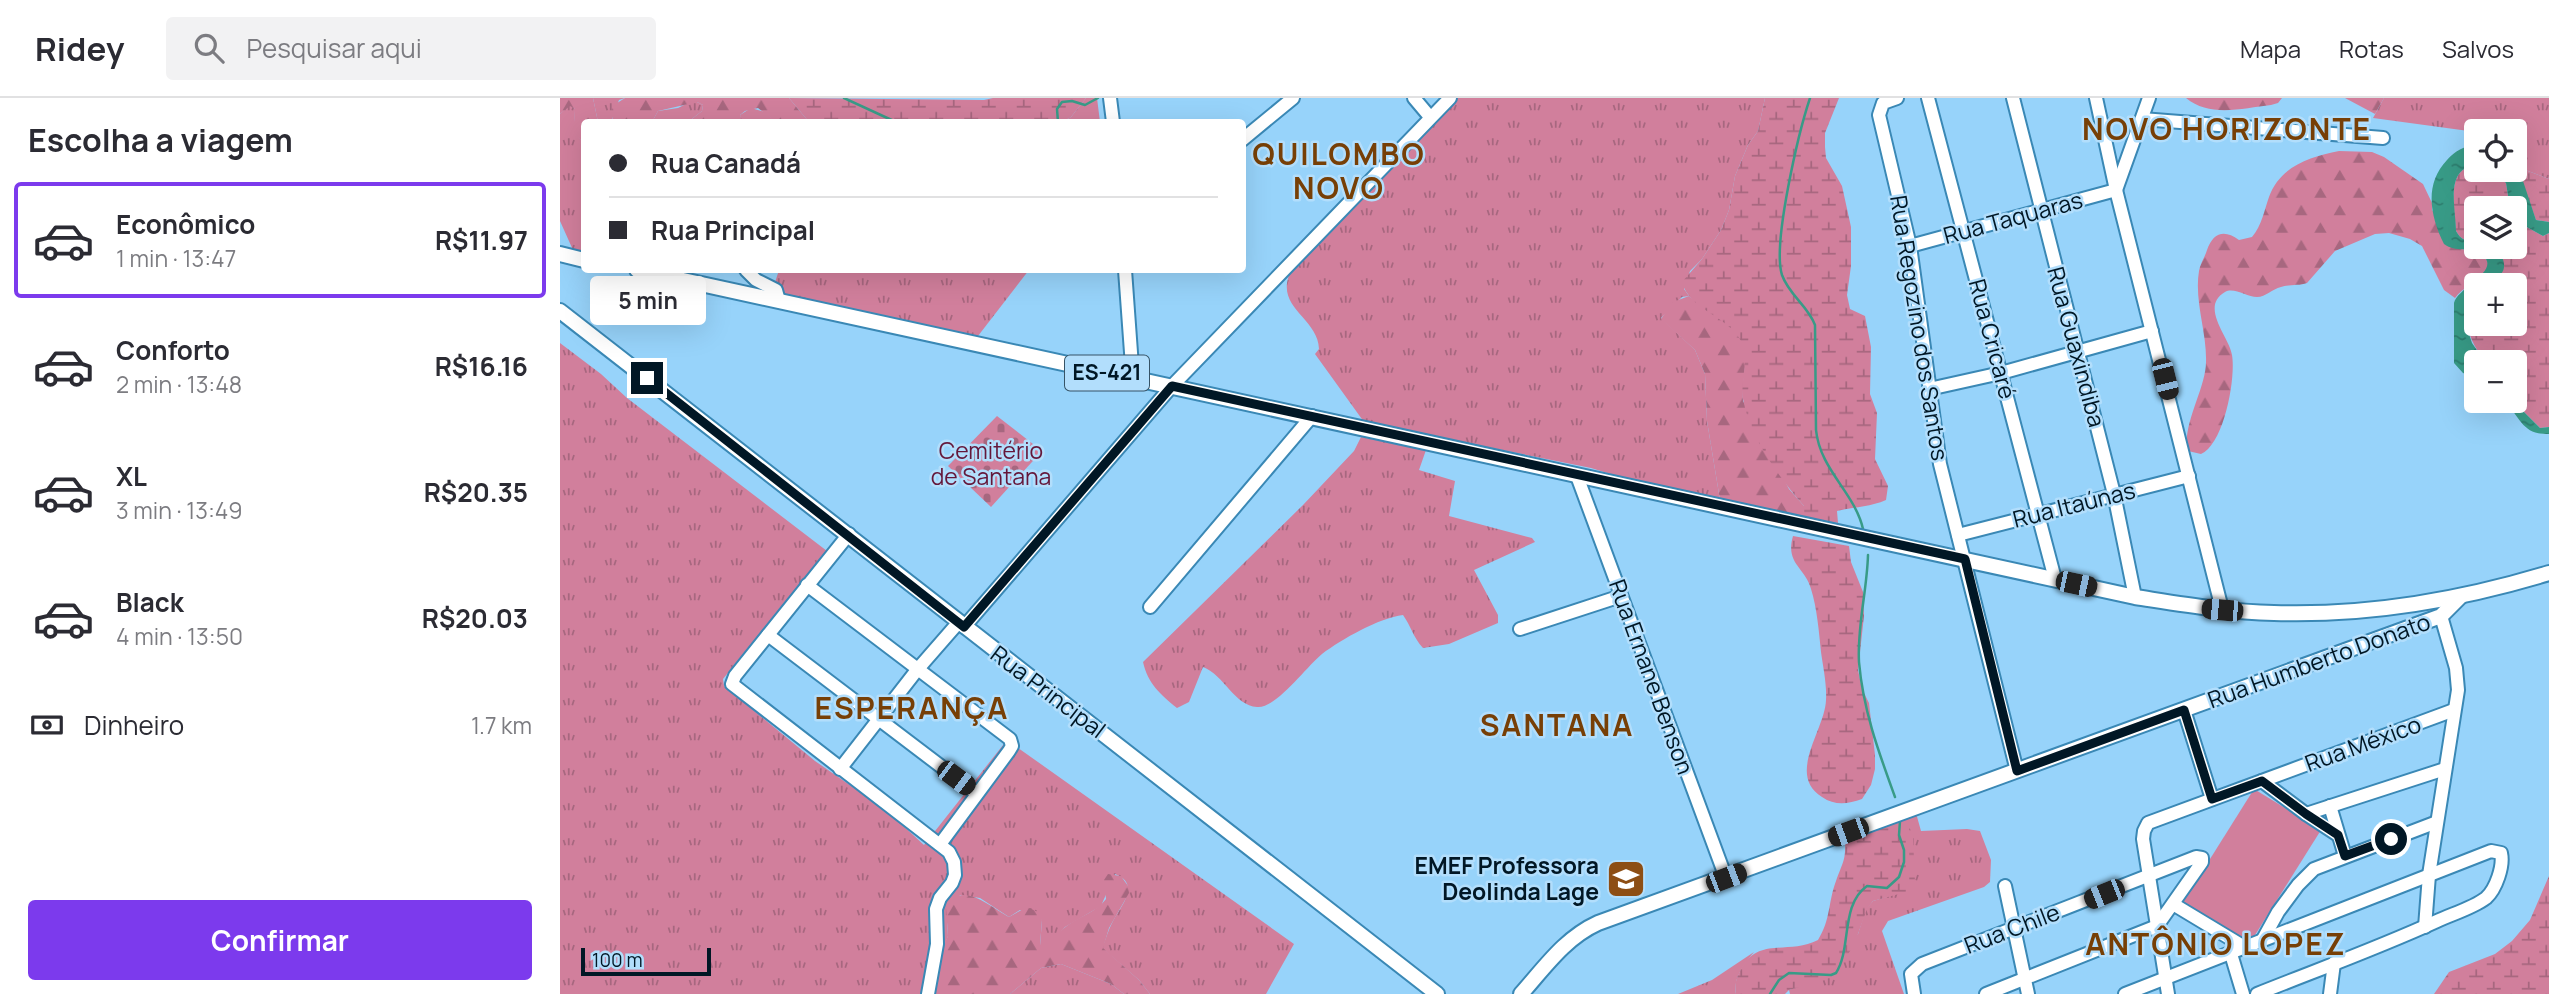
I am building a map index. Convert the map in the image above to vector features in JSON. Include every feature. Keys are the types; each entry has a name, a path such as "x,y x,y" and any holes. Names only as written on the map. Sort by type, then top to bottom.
{"main road":[{"path":"562,256 581,259"},
{"name":"ES-421","path":"651,273 2135,597 2222,610 2274,613 2355,611 2461,596 2549,573"},
{"name":"Rua Principal","path":"560,311 1437,994"},
{"name":"Rua Humberto Donato","path":"1521,994 1562,947 1588,928 2441,617 2461,596"}],"street":[{"path":"1110,98 1113,119"},
{"path":"1246,137 1293,98"},
{"path":"1415,98 1430,117"},
{"path":"841,769 917,670 961,625 1172,386 1450,98"},
{"name":"Rua Cricaré","path":"1928,98 2055,579"},
{"name":"Rua Guaxindiba","path":"2013,98 2114,494 2135,597"},
{"path":"2096,98 2116,190 2222,610"},
{"path":"2116,190 2149,98"},
{"name":"Rua Regozino dos Santos","path":"1892,99 1881,106 1879,115 1910,246 1940,464 2017,771"},
{"path":"2142,119 2383,138"},
{"name":"Rua Taquaras","path":"1910,246 2116,190"},
{"path":"749,273 756,280 776,290 779,301"},
{"path":"1125,273 1133,380"},
{"path":"1928,389 2001,373 2152,331"},
{"path":"1150,607 1312,416"},
{"name":"Rua Ernane Benson","path":"1577,476 1726,878"},
{"name":"Rua Itaúnas","path":"1958,535 2189,476"},
{"path":"849,534 735,676 733,686 941,843 954,862 956,872 952,883 940,898 936,909 937,944 928,994"},
{"path":"807,585 1010,739 1009,751 941,843"},
{"path":"1520,629 1621,596"},
{"path":"2425,927 2429,875 2458,681 2441,617"},
{"path":"768,635 976,793"},
{"path":"2184,710 2212,799"},
{"name":"Rua México","path":"2149,876 2144,831 2153,820 2454,710"},
{"path":"2306,814 2445,769"},
{"path":"2262,781 2338,835"},
{"path":"2330,806 2345,856"},
{"path":"2262,941 2278,912 2307,874 2324,864 2437,822"},
{"path":"2125,994 2491,851 2499,851 2502,861 2494,887 2487,897 2425,927 2257,994"},
{"name":"Rua Chile","path":"1913,990 1911,974 1922,964 2196,857 2202,858 2202,862 2173,904"},
{"path":"2149,876 2168,994"},
{"path":"2006,886 2028,994"},
{"path":"1986,994 2157,926 2173,904 2246,948"},
{"path":"2231,954 2243,994"},
{"path":"2330,994 2334,963"}],"green space":[{"path":"560,98 593,98 597,119 581,119 581,140 575,132 575,109 570,106 560,114"},
{"path":"593,98 625,98 619,100 612,119 597,119"},
{"path":"625,98 789,98 806,119 772,119 758,108 745,111 740,115 742,119 692,119 702,111 703,105 697,102 658,111 654,119 612,119 611,111 614,105"},
{"path":"789,98 1086,98 1067,119 806,119"},
{"path":"1086,98 1097,98 1100,119 1067,119"},
{"path":"1454,98 1765,98 1758,131 1748,145 1735,176 1729,210 1721,230 1702,259 1690,271 1684,289 1689,296 1682,297 1661,318 1695,350 1705,374 1707,421 1720,500 1643,484 1591,468 1364,422 1315,354 1319,349 1317,338 1291,302 1287,292 1287,281 1293,267"},
{"path":"1765,98 1839,98 1825,133 1826,158 1842,186 1851,227 1851,266 1847,295 1850,309 1865,316 1871,347 1870,394 1877,413 1875,459 1888,486 1886,500 1837,511 1838,523 1804,517 1804,506 1767,456 1752,428 1742,392 1745,355 1741,341 1727,325 1692,299 1682,282 1702,259 1721,230 1729,210 1735,176 1748,145 1758,131"},
{"path":"2186,98 2282,98 2271,105 2216,110 2195,104"},
{"path":"2345,98 2384,98 2375,114"},
{"path":"2384,98 2549,98 2549,179 2527,171 2527,119 2464,119 2464,130 2373,118"},
{"path":"690,102 703,105 702,111 692,119 654,119 658,111 678,108"},
{"path":"570,105 575,109 576,131 581,140 581,252 573,250 560,221 560,114"},
{"path":"751,108 765,112 773,119 741,119 740,115"},
{"path":"2339,151 2372,152 2384,157 2423,184 2432,203 2432,210 2464,250 2464,259 2486,259 2486,273 2464,273 2464,290 2455,298 2444,290 2422,246 2410,239 2389,233 2375,234 2335,251 2307,283 2281,287 2260,297 2225,292 2218,298 2215,314 2232,355 2232,379 2227,409 2216,438 2209,448 2201,454 2188,451 2188,431 2205,372 2206,351 2198,282 2209,244 2220,234 2239,240 2252,237 2274,186 2288,170 2317,156"},
{"path":"2464,169 2464,182 2505,182 2508,196 2464,196 2464,239 2456,231 2454,192 2458,175"},
{"path":"2527,171 2549,179 2549,222 2536,220 2523,184 2527,182"},
{"path":"2527,227 2543,236 2549,233 2549,427 2540,428 2525,413 2527,350 2477,350 2470,336 2527,336 2527,273 2501,273 2503,259 2527,259"},
{"path":"778,273 1027,273 978,336 771,295"},
{"path":"1689,296 1722,319 1742,341 1745,350 1743,401 1789,489 1804,506 1804,517 1720,500 1707,421 1705,374 1695,350 1661,319 1673,302"},
{"path":"560,343 627,398 827,551 723,679 724,686 815,761 886,810 924,845 1007,740 1294,944 1266,994 1150,994 1139,980 1102,948 1111,924 1127,896 1127,883 1115,874 1101,906 1065,927 1054,939 1040,946 1042,920 1020,910 1009,917 980,898 960,895 947,922 948,936 926,994 560,994"},
{"name":"Cemitério de Santana","path":"997,416 1042,451 991,507 948,466"},
{"path":"1361,437 1426,450 1419,470 1455,481 1449,516 1532,538 1535,542 1474,570 1498,615 1498,623 1449,644 1423,648 1403,615 1383,620 1330,648 1282,695 1265,706 1257,707 1242,701 1217,676 1203,667 1189,702 1177,708 1156,688 1143,662 1303,505 1354,451"},
{"path":"1793,536 1849,546 1851,562 1863,592 1864,616 1858,670 1862,689 1869,703 1875,769 1871,785 1862,799 1852,802 1837,803 1827,800 1812,788 1807,777 1810,752 1824,712 1826,688 1815,604 1808,582 1792,553"},
{"path":"2254,789 2321,830 2250,943 2183,902"},
{"path":"1916,813 1921,831 1980,831 1991,860 1990,882 1984,887 1888,921 1882,931 1904,994 1790,994 1789,990 1800,986 1858,934 1866,909 1873,901 1886,897 1905,817"},
{"path":"1905,817 1913,836 1915,883 1910,891 1873,901 1867,909 1854,945 1837,971 1825,980 1789,990 1785,994 1736,994 1736,980 1742,967 1757,952 1818,940 1844,861 1845,838"},
{"path":"1108,874 1121,876 1129,893 1109,928 1103,948 1139,980 1150,994 1124,994 1111,984 1061,964 1041,968 1010,994 926,994 948,936 946,908 952,899 967,895 985,902 1009,917 1027,907 1040,913 1040,945 1106,899 1104,880"},
{"path":"2549,876 2549,994 2434,994 2449,972 2495,954 2512,941 2530,920"},
{"path":"1754,952 1738,977 1736,994 1678,994 1712,980"},
{"path":"1061,964 1111,984 1124,994 1010,994 1041,968"}],"water":[{"path":"2464,148 2464,169 2456,181 2454,201 2456,231 2464,240 2464,249 2444,244 2435,222 2432,201 2432,190 2440,169"},
{"path":"2523,182 2536,220 2549,222 2549,233 2543,236 2527,227 2527,196 2508,196 2506,183"},
{"path":"2503,259 2502,273 2483,273 2487,260"},
{"path":"2463,291 2464,336 2470,336 2477,350 2464,350 2464,373 2454,363 2454,303"},
{"path":"2514,413 2525,413 2540,428 2549,427 2549,434 2533,432"}],"waterway":[{"path":"844,98 890,119"},
{"path":"1058,119 1057,109 1062,102 1072,101 1085,105 1098,98"},
{"path":"1810,98 1788,187 1780,260 1785,282 1815,325 1816,430 1819,444 1853,504 1863,529"},
{"path":"1868,555 1859,635 1861,680 1868,714 1895,797"},
{"path":"1770,994 1779,980 1789,973 1836,973 1844,952 1853,904 1859,894 1867,886 1887,888 1899,877 1904,862 1904,850 1899,835 1900,821"}],"place":[{"name":"EMEF Professora Deolinda Lage","path":"1626,879"}],"district":[{"name":"NOVO HORIZONTE","path":"2227,130"},
{"name":"QUILOMBO NOVO","path":"1339,172"},
{"name":"ESPERANÇA","path":"912,709"},
{"name":"SANTANA","path":"1557,726"},
{"name":"ANTÔNIO LOPEZ","path":"2216,945"}],"route":[{"path":"647,378 964,627 1172,386 1965,559 2017,771 2184,710 2212,799 2262,781 2338,835 2345,856 2391,839"}]}
